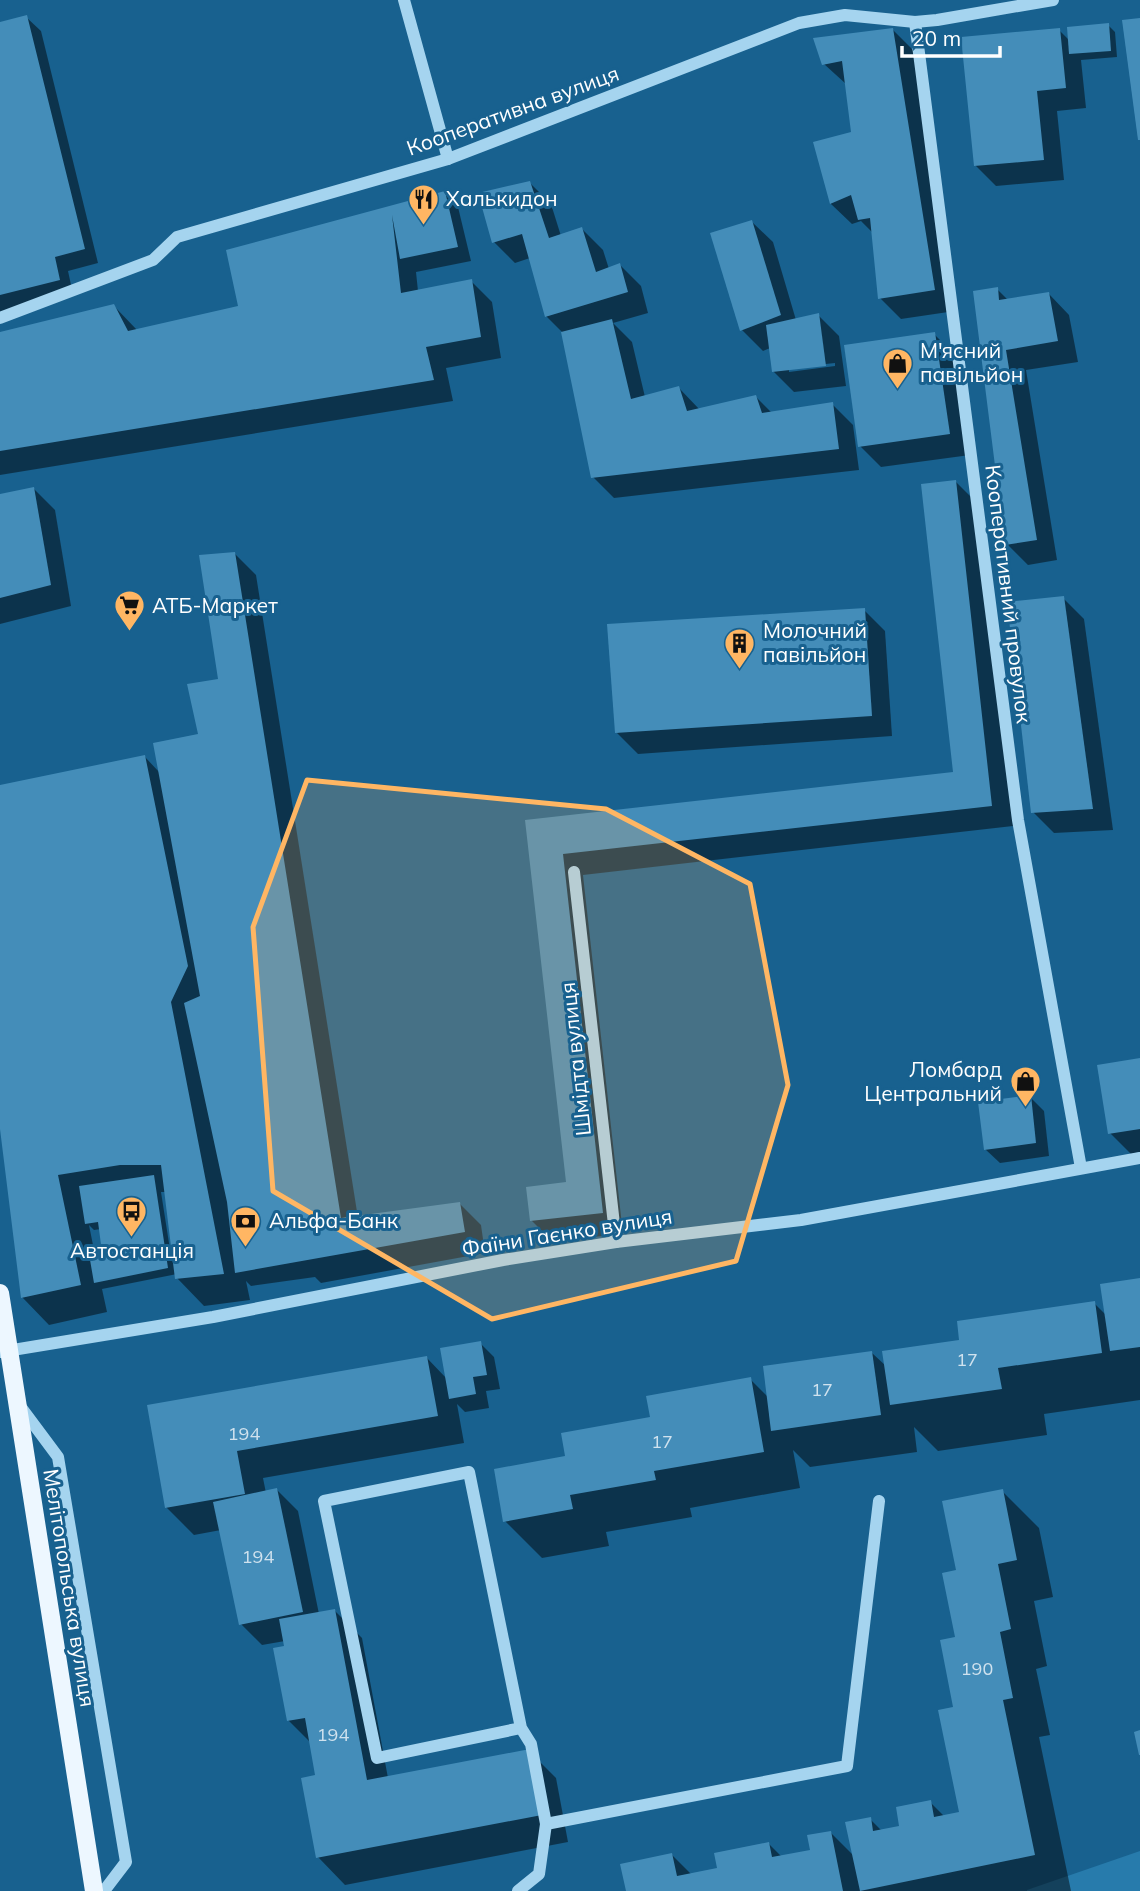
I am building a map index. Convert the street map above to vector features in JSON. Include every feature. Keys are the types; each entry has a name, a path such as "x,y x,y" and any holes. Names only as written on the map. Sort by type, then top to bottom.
{"main road":[{"name":"Мелітопольська вулиця","path":"0,1293 4,1351 17,1403 94,1891"}],"street":[{"path":"404,0 448,159"},
{"name":"Кооперативна вулиця","path":"0,318 153,260 177,237 448,159 799,23 845,15 915,22 1053,0"},
{"name":"Кооперативний провулок","path":"915,22 1018,820 1081,1168"},
{"name":"Шмідта вулиця","path":"574,872 616,1242"},
{"name":"Фаїни Гаєнко вулиця","path":"4,1351 213,1317 503,1260 616,1242 801,1220 1140,1158"},
{"path":"17,1403 58,1457 127,1862 104,1891"},
{"path":"518,1891 539,1874 546,1824 531,1744 521,1728 469,1472 324,1501 377,1758 521,1728"},
{"path":"546,1824 847,1766 879,1501"}],"highlighted area":[{"path":"307,780 606,809 750,884 788,1085 736,1261 492,1319 273,1191 253,927"}],"shaded area":[{"path":"1140,1851 1140,1891 1027,1891 1027,1890"}],"building":[{"path":"27,15 85,249 55,257 60,280 0,295 0,22"},
{"path":"1140,18 1140,140 1138,140 1122,20"},
{"path":"1109,23 1111,51 1069,54 1067,27"},
{"path":"893,28 935,290 878,299 870,218 858,220 851,195 830,204 813,142 851,132 842,61 822,65 813,38"},
{"path":"1060,28 1066,88 1037,91 1044,160 974,166 961,37"},
{"path":"530,181 549,238 582,227 596,272 620,263 628,292 545,317 522,234 492,243 478,193"},
{"path":"445,191 458,247 400,259 392,215 401,293 472,279 481,337 426,347 434,380 0,451 0,332 114,304 128,331 238,306 226,250"},
{"path":"752,220 781,315 740,331 710,233"},
{"path":"998,287 999,300 1049,292 1058,341 1006,350 1037,540 1005,545 973,291"},
{"path":"819,313 826,366 772,372 766,325"},
{"path":"612,319 631,399 679,386 687,411 756,395 762,413 833,402 839,449 591,478 561,332"},
{"name":"М'ясний павільйон","path":"935,332 950,434 858,447 844,345"},
{"path":"956,480 992,806 563,854 603,1213 530,1221 526,1187 566,1182 525,820 953,772 921,484"},
{"path":"34,487 51,585 0,598 0,494"},
{"path":"235,552 341,1218 460,1202 465,1232 235,1273 227,1202 184,1003 200,996 153,743 198,734 187,684 218,679 199,555"},
{"path":"1064,596 1093,809 1031,813 1007,602"},
{"name":"Молочний павільйон","path":"865,608 872,716 615,733 607,624"},
{"path":"145,755 188,966 171,1002 224,1274 175,1279 161,1165 120,1165 58,1175 81,1285 21,1298 0,1129 0,785"},
{"path":"1140,1058 1140,1129 1108,1134 1097,1065"},
{"path":"1031,1095 1036,1143 984,1150 978,1102"},
{"name":"Автостанція","path":"154,1175 168,1268 94,1283 89,1254 102,1252 98,1222 85,1224 79,1186"},
{"path":"1140,1278 1140,1347 1110,1351 1100,1284"},
{"path":"1095,1301 1102,1353 998,1368 1002,1389 890,1405 882,1351 959,1340 957,1321"},
{"path":"481,1341 487,1375 473,1377 476,1394 449,1399 440,1348"},
{"path":"872,1351 881,1415 771,1431 763,1366"},
{"path":"427,1356 438,1416 237,1451 245,1494 165,1508 147,1405"},
{"path":"751,1377 764,1452 654,1471 656,1480 570,1495 573,1509 503,1522 494,1469 565,1456 561,1433 650,1417 646,1396"},
{"path":"277,1488 303,1612 239,1625 213,1502"},
{"path":"1003,1489 1017,1560 998,1564 1011,1629 1000,1632 1013,1698 1003,1700 1035,1855 860,1891 845,1822 871,1817 873,1831 899,1826 896,1807 931,1800 934,1817 959,1812 938,1710 953,1707 940,1640 955,1637 942,1573 956,1570 942,1501"},
{"path":"335,1609 367,1780 530,1749 542,1815 316,1858 301,1778 315,1775 305,1718 287,1721 273,1648 284,1646 279,1619"},
{"path":"1140,1730 1140,1755 1139,1755 1134,1732"},
{"path":"831,1831 843,1891 626,1891 620,1864 672,1853 677,1876 717,1868 714,1853 769,1842 772,1857 810,1850 807,1835"}],"place":[{"name":"Халькидон","path":"423,226"},
{"name":"М'ясний павільйон","path":"897,390"},
{"name":"АТБ-Маркет","path":"129,633"},
{"name":"Молочний павільйон","path":"740,670"},
{"name":"Ломбард Центральний","path":"1025,1109"},
{"name":"Автостанція","path":"132,1238"},
{"name":"Альфа-Банк","path":"246,1248"}]}
